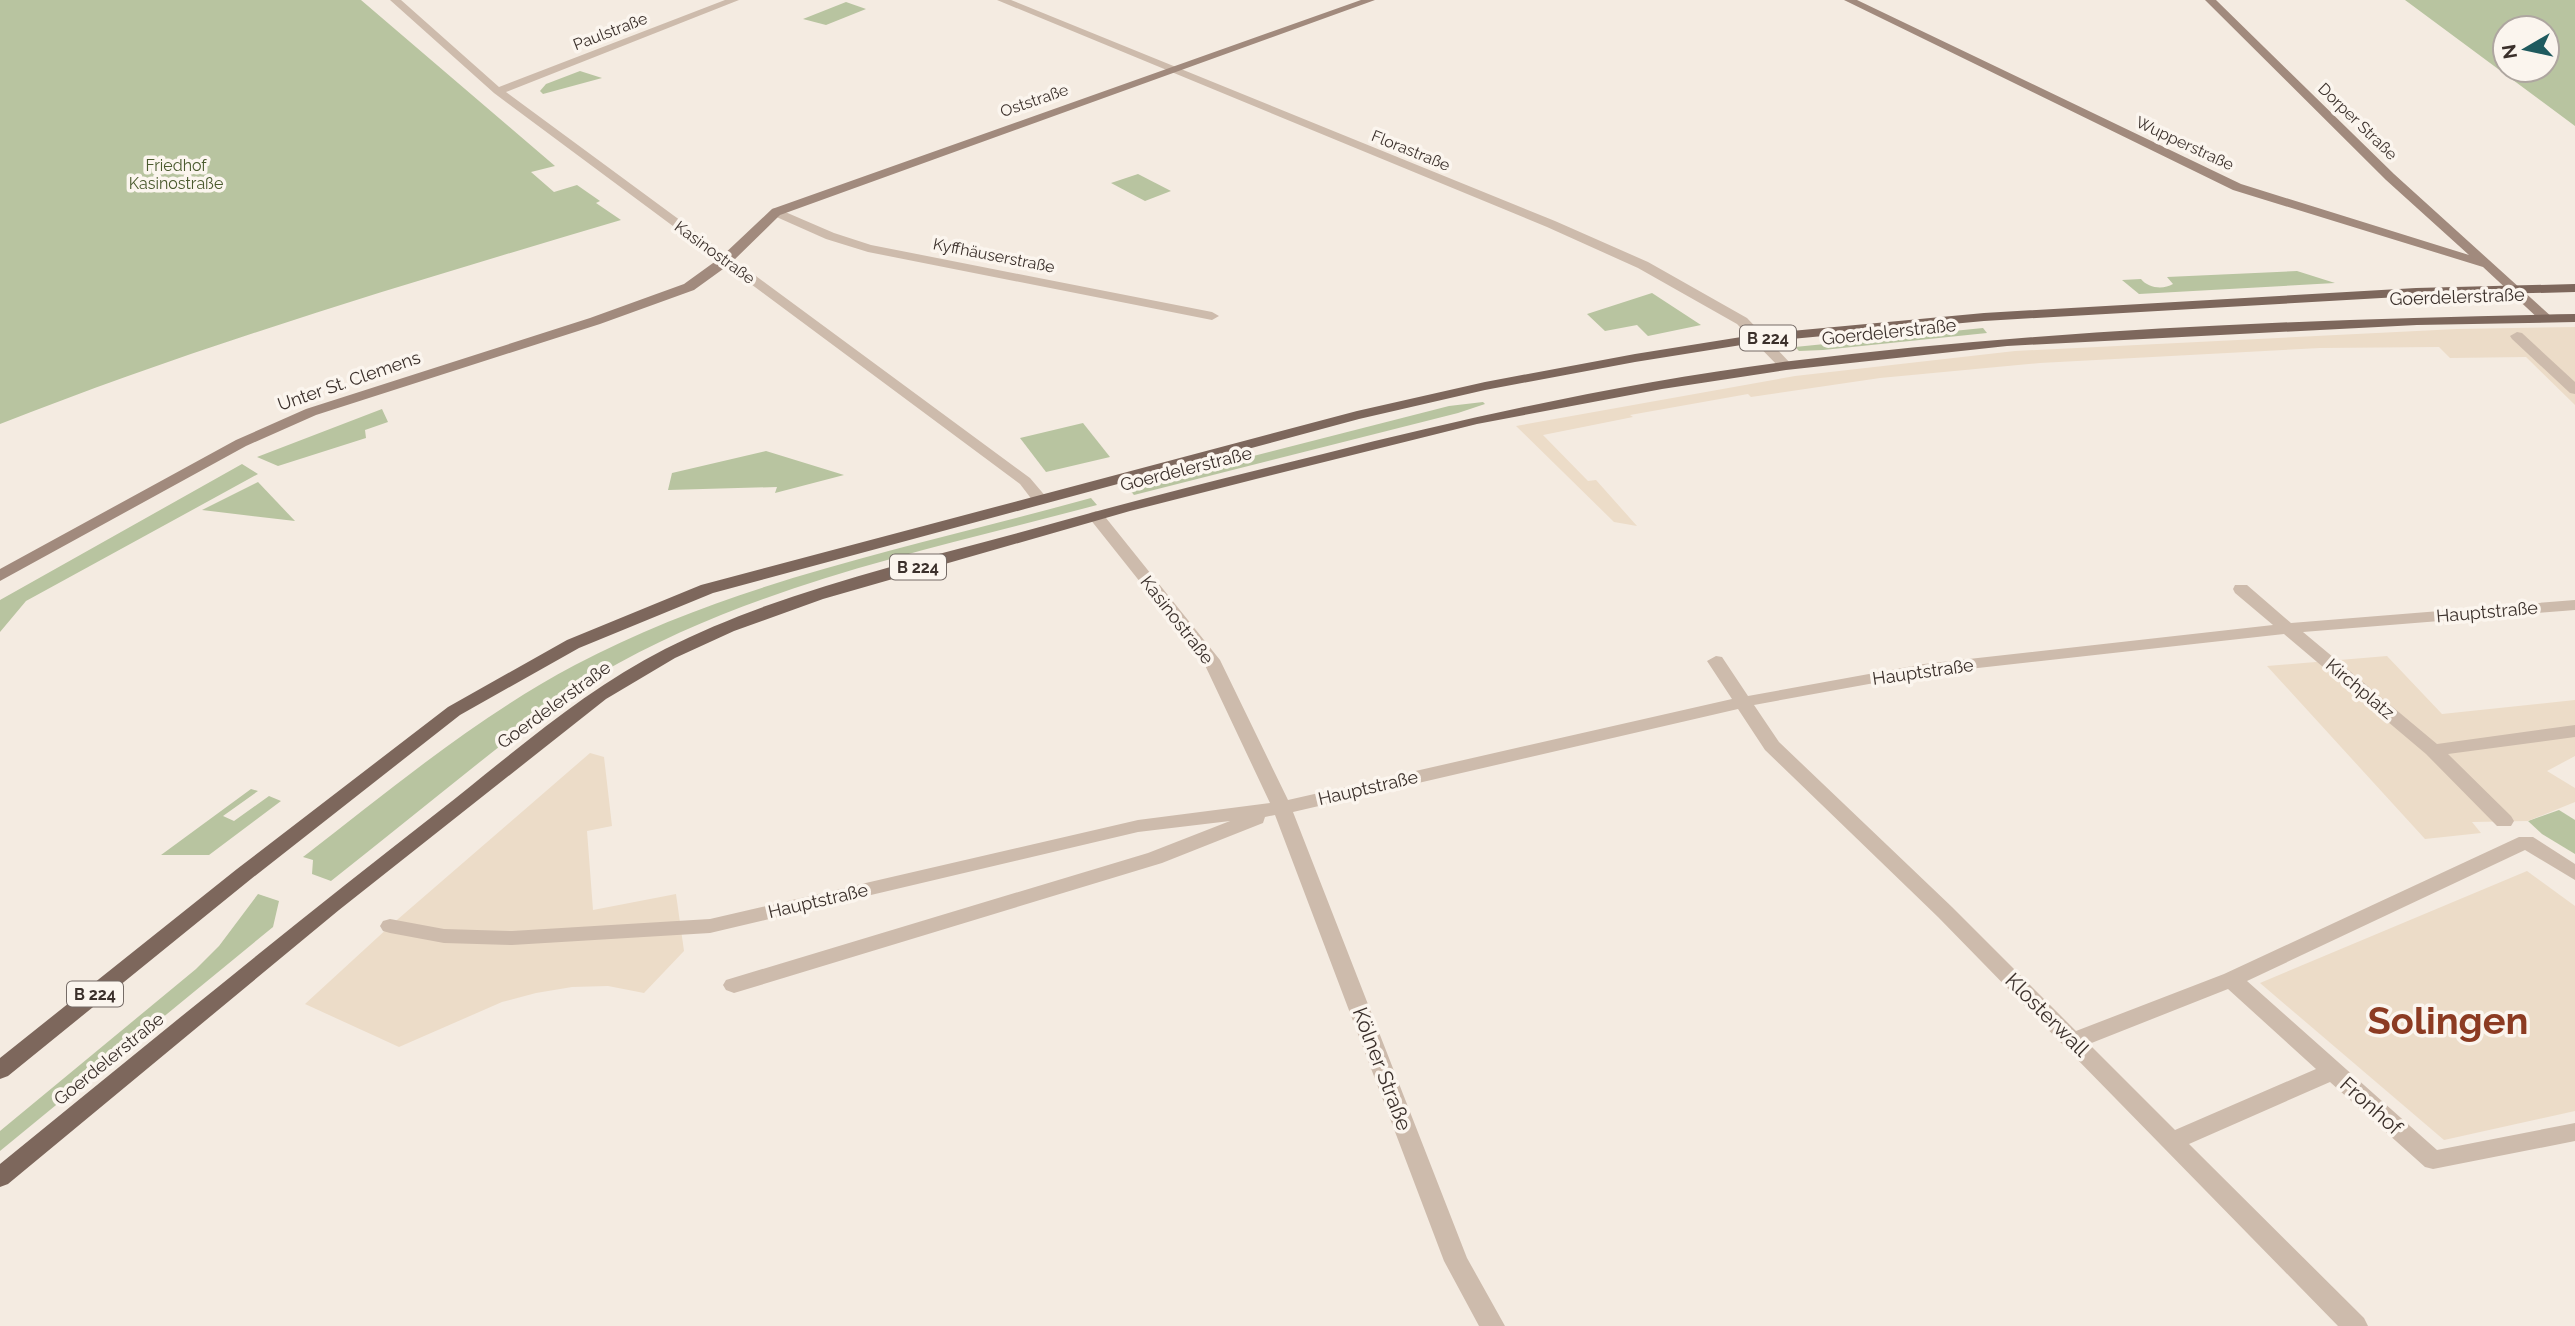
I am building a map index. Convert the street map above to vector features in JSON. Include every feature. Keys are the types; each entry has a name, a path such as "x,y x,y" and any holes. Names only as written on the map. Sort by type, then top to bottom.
{"main road":[{"name":"Goerdelerstraße","path":"0,1070 244,874 454,711 573,644 707,589 1357,415 1485,386 1760,338 2099,309 2575,288"},
{"name":"Goerdelerstraße","path":"0,1177 332,905 600,695 669,654 728,627 804,600 1096,516 1477,420 1662,385 1786,366 2007,342 2417,320 2575,318"}],"street":[{"name":"Kasinostraße","path":"395,0 498,91 1025,481 1039,498"},
{"name":"Paulstraße","path":"498,91 734,0"},
{"name":"Florastraße","path":"1002,0 1551,224 1643,265 1742,321 1786,366"},
{"name":"Oststraße","path":"725,261 776,212 1370,0"},
{"name":"Wupperstraße","path":"1849,0 2237,187 2484,264 2513,289"},
{"name":"Dorper Straße","path":"2210,0 2390,177 2484,264"},
{"name":"Kyffhäuserstraße","path":"776,212 830,236 868,248 1212,316"},
{"name":"Unter St. Clemens","path":"0,576 258,435 311,412 669,296 689,287 725,261"},
{"path":"2513,289 2546,318"},
{"path":"2517,336 2575,390"},
{"name":"Kasinostraße","path":"1096,516 1211,660 1282,808"},
{"name":"Kirchplatz","path":"2241,589 2432,750 2504,821"},
{"name":"Hauptstraße","path":"390,926 444,936 512,938 710,926 1138,826 1282,808 1743,702 1924,670 2288,628 2575,604"},
{"name":"Klosterwall","path":"1716,661 1772,746 1945,912 2355,1326"},
{"path":"2432,750 2575,730"},
{"name":"Hauptstraße","path":"734,985 1155,858 1282,808"},
{"name":"Kölner Straße","path":"1282,808 1456,1261 1492,1326"},
{"path":"2073,1041 2231,979 2526,842 2575,873"},
{"path":"2231,979 2333,1071"},
{"name":"Fronhof","path":"2172,1141 2333,1071 2433,1160 2575,1132"}],"green space":[{"name":"Friedhof Kasinostraße","path":"0,0 361,0 555,166 531,172 554,192 577,185 600,201 596,203 621,220 231,341 0,424"},
{"path":"2405,0 2575,0 2575,126 2518,84 2561,84 2561,14 2491,14 2491,64"},
{"path":"846,2 866,9 826,25 803,19"},
{"path":"580,71 602,78 543,94 540,91 546,84"},
{"path":"1138,174 1171,191 1145,201 1111,183"},
{"path":"2297,271 2335,283 2139,294 2122,280 2141,279 2152,286 2160,287 2173,284 2167,277"},
{"path":"1652,293 1701,325 1648,336 1637,325 1605,331 1587,314"},
{"path":"1983,328 1987,333 1823,350 1799,351 1795,347"},
{"path":"1483,402 1485,404 1458,413 1134,495 1128,488 1449,406"},
{"path":"382,409 388,422 365,430 366,438 278,466 257,457"},
{"path":"1083,423 1110,457 1046,472 1020,438"},
{"path":"766,451 844,475 775,493 777,487 668,490 672,473"},
{"path":"242,464 258,474 26,601 0,632 0,600"},
{"path":"258,482 295,521 202,510"},
{"path":"1091,498 1097,505 842,573 718,616 657,643 599,674 564,697 331,881 312,874 313,860 303,857 435,755 504,707 575,665 636,635 763,587"},
{"path":"251,789 258,791 223,816 234,821 269,796 281,801 209,855 161,855"},
{"path":"2559,810 2575,820 2575,854 2542,834 2528,821"},
{"path":"258,894 279,901 273,927 0,1151 0,1131 196,969 219,946"}],"shaded area":[{"path":"2575,327 2575,405 2526,357 2450,358 2439,347 2320,348 2040,363 1880,378 1751,397 1748,394 1630,415 1633,417 1543,435 1588,481 1596,480 1637,526 1614,522 1516,426 1795,376 2015,351 2457,329"},
{"path":"2387,656 2442,714 2575,700 2575,756 2547,771 2575,788 2575,802 2528,821 2472,822 2481,833 2425,839 2267,666"},
{"path":"590,753 604,757 612,826 587,831 593,910 676,894 684,951 644,993 608,986 572,987 536,993 502,1002 399,1047 305,1004 390,926"},
{"path":"2527,871 2575,906 2575,1111 2444,1140 2260,983"}],"district":[{"name":"Solingen","path":"2448,1021"}]}
